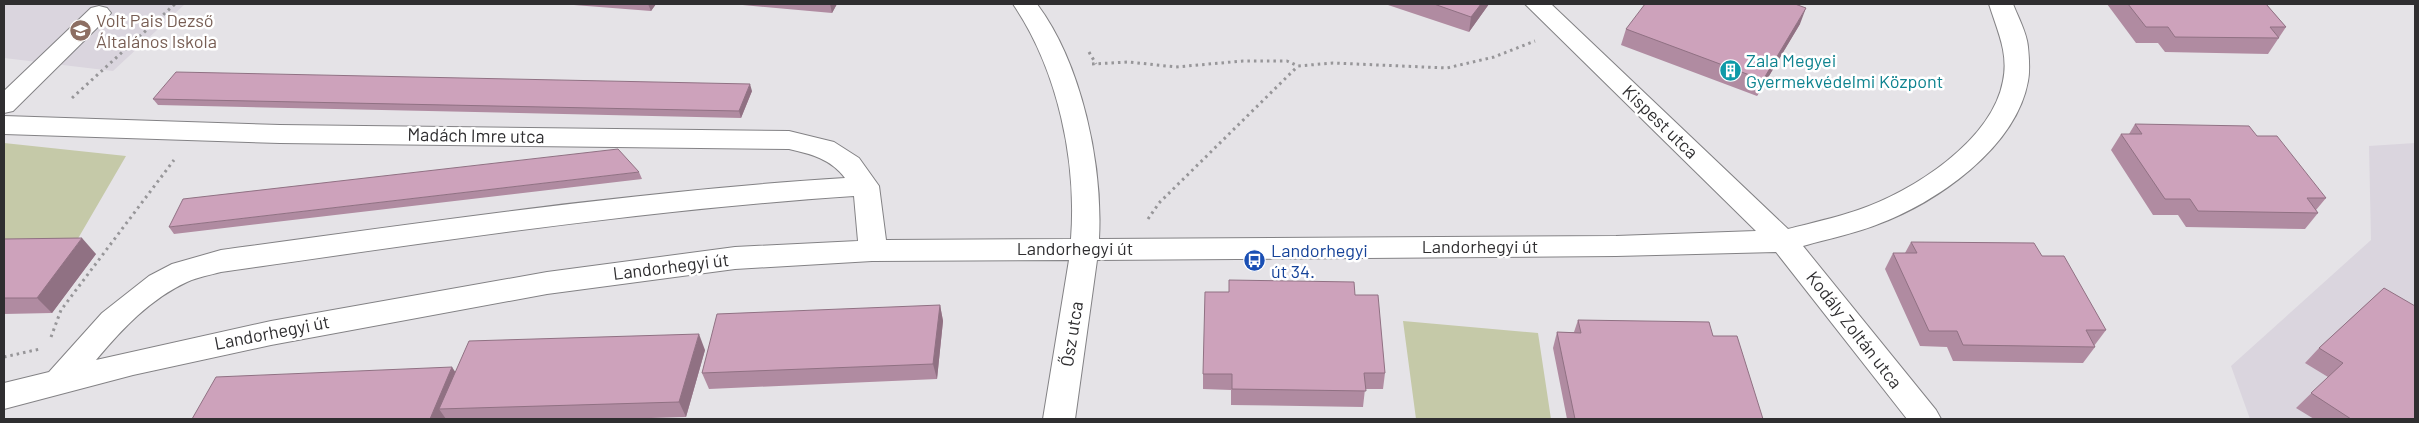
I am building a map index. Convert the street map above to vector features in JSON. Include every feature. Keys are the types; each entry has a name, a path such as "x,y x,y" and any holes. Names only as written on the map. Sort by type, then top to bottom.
{"street":[{"name":"Ősz utca","path":"1025,4 1047,42 1057,67 1076,134 1084,186 1084,249 1059,419"},
{"name":"Kispest utca","path":"1537,4 1566,28 1600,65 1783,241"},
{"name":"Landorhegyi út","path":"4,396 133,363 271,332 547,283 735,258 872,251 1616,246 1783,241 1867,218 1904,201 1947,175 1980,146 2003,116 2016,81 2016,45 2001,4"},
{"path":"4,104 98,13"},
{"name":"Madách Imre utca","path":"4,125 195,132 789,140 825,148 850,165 866,186 872,219 872,251"},
{"path":"60,381 110,323 138,297 177,274 221,261 616,207 866,186"},
{"name":"Kodály Zoltán utca","path":"1783,241 1925,419"}],"path":[{"path":"40,127 175,4"},
{"path":"1057,67 1129,62 1176,67 1244,61 1287,61 1298,66 1332,63 1447,68 1494,57 1544,38"},
{"path":"1145,248 1146,222 1159,203 1298,66"},
{"path":"62,310 195,132"},
{"path":"4,357 46,348"}],"shaded area":[{"name":"Volt Pais Dezső Általános Iskola","path":"4,4 185,4 113,71 4,58"},
{"path":"2415,143 2415,419 2250,419 2231,366 2371,240 2369,146"}],"green space":[{"path":"4,143 126,156 69,254 4,258"},
{"path":"1403,321 1538,333 1551,419 1416,419"}],"building":[{"path":"1434,4 1481,4 1471,17"},
{"name":"Zala Megyei Gyermekvédelmi Központ","path":"1645,4 1795,4 1806,8 1763,80 1626,29"},
{"path":"2128,4 2266,4 2286,27 2270,27 2279,38 2175,37 2168,27 2146,27"},
{"path":"176,72 750,84 739,111 153,99"},
{"path":"2135,124 2249,126 2257,136 2277,136 2326,198 2307,198 2318,213 2198,211 2190,199 2165,199 2121,134 2142,134"},
{"path":"618,149 639,172 169,227 183,199"},
{"path":"82,238 37,298 4,298 4,239"},
{"path":"1911,242 2034,243 2042,256 2064,256 2106,330 2086,330 2095,347 1963,345 1957,331 1929,331 1893,253 1917,253"},
{"path":"1229,280 1354,282 1355,295 1378,295 1385,373 1364,373 1366,391 1232,389 1232,374 1203,374 1205,292 1229,292"},
{"path":"2384,288 2415,306 2415,419 2351,419 2311,393 2343,363 2319,348"},
{"path":"940,305 933,364 702,373 717,314"},
{"path":"1578,320 1709,322 1713,336 1737,336 1763,419 1575,419 1557,332 1581,333"},
{"path":"699,334 679,402 439,409 469,341"},
{"path":"452,367 430,419 192,419 216,377"}],"place":[{"name":"Volt Pais Dezső Általános Iskola","path":"80,31"},
{"name":"Zala Megyei Gyermekvédelmi Központ","path":"1730,71"},
{"name":"Landorhegyi út 34.","path":"1255,261"}]}
